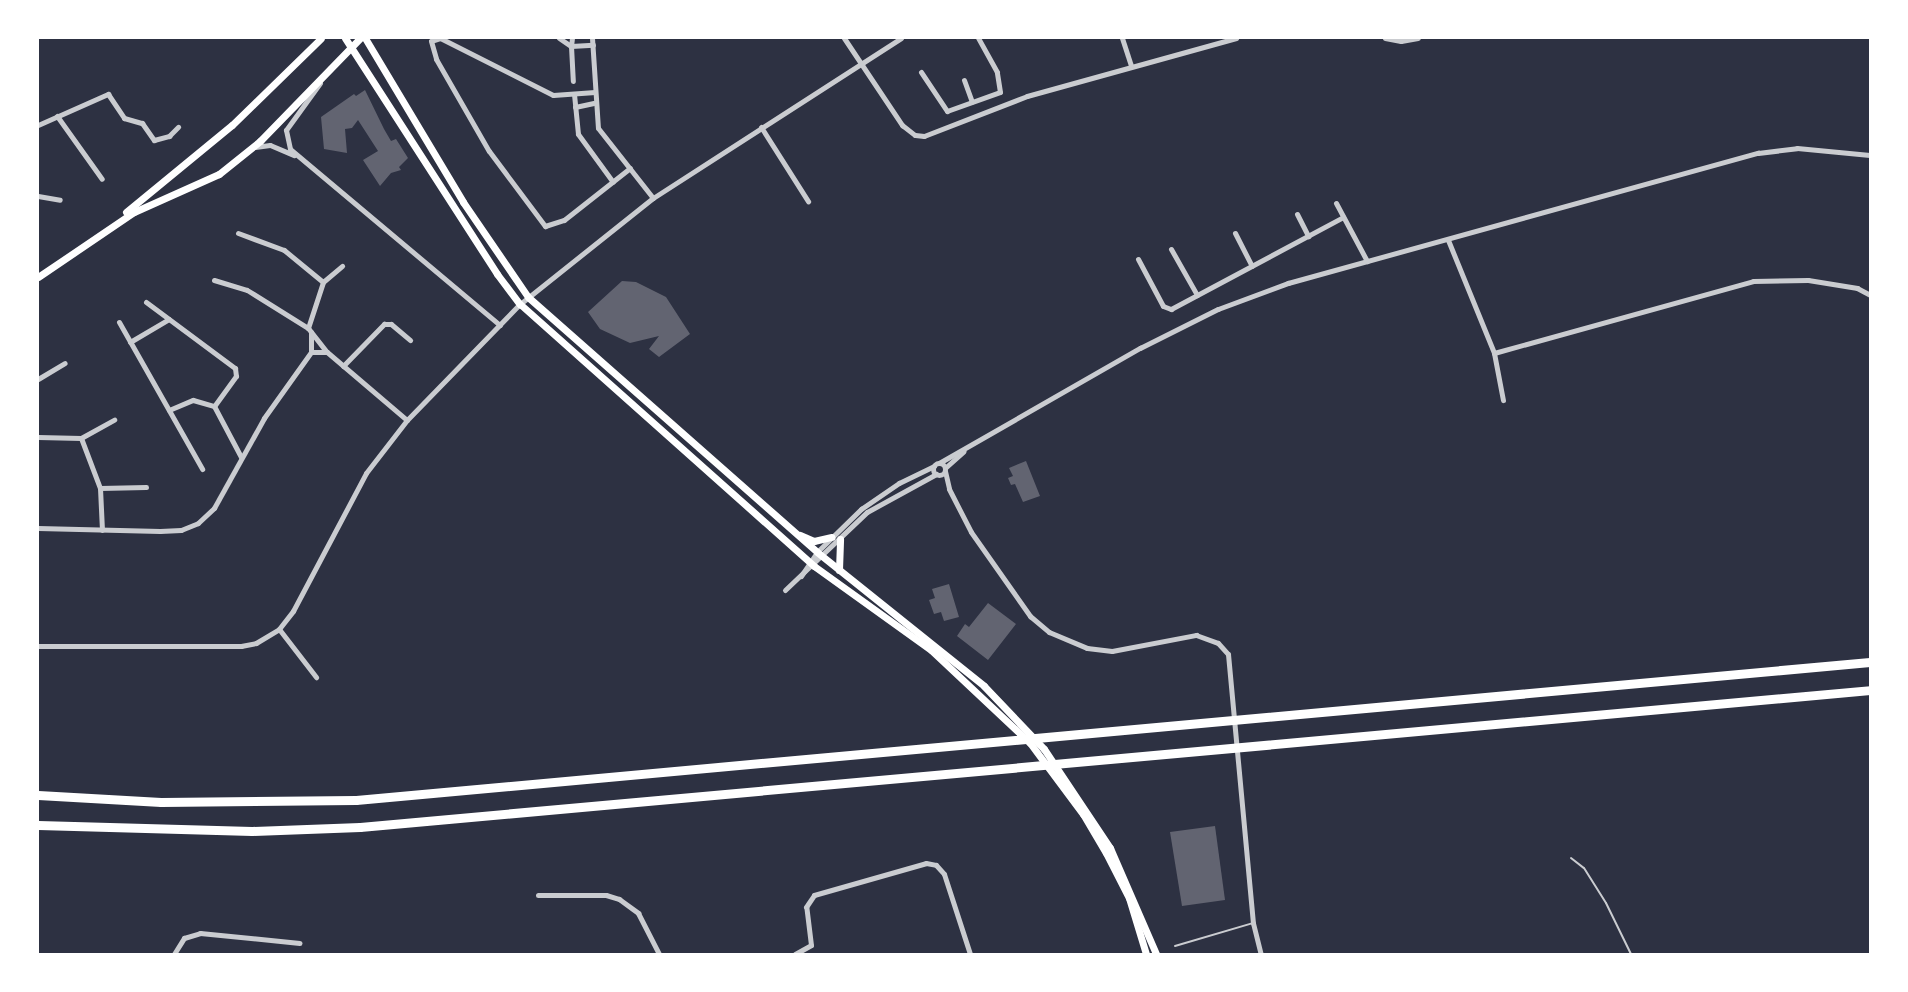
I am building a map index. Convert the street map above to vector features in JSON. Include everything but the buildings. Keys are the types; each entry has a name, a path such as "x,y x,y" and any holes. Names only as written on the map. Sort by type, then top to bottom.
{"highway":[{"path":"38,795 161,802 356,800 1870,662"},
{"path":"38,825 230,831 360,827 1870,690"}],"main road":[{"path":"38,275 181,169 321,38"},
{"path":"345,38 497,274 520,304 812,563 931,650 999,706"},
{"path":"38,275 134,212 206,182 254,147 360,38"},
{"path":"365,38 463,202 528,297 794,532 999,706 1044,749 1085,812 1133,894 1156,954"},
{"path":"794,532 814,541 836,538 839,570"},
{"path":"1085,812 1129,898 1146,954"}],"street":[{"path":"595,92 554,95 440,38 431,41 436,59 489,151 545,226 564,220 630,168"},
{"path":"559,38 572,46 593,45"},
{"path":"572,38 573,81"},
{"path":"592,38 594,103 600,134 653,198"},
{"path":"844,38 902,125 915,135 930,134 1000,106 1131,66 1236,38"},
{"path":"38,646 241,646 256,643 279,629 293,611 366,474 406,420 520,304 653,198 901,38"},
{"path":"921,72 945,110 995,94 1000,91 999,76 978,38"},
{"path":"1122,38 1131,66"},
{"path":"1385,38 1401,41 1418,38"},
{"path":"329,72 285,130 288,146 298,157 500,325"},
{"path":"964,81 972,102"},
{"path":"38,125 108,94 124,118 142,123 154,140 169,136 178,128"},
{"path":"574,94 578,134 613,182"},
{"path":"995,94 1000,106"},
{"path":"575,107 583,102 594,103"},
{"path":"57,116 102,179"},
{"path":"761,127 808,201"},
{"path":"254,147 270,145 298,157"},
{"path":"785,590 871,502 936,464 964,451 1140,348 1218,309 1288,282 1771,150 1870,155"},
{"path":"38,196 60,200"},
{"path":"1336,203 1367,261"},
{"path":"1297,214 1308,236"},
{"path":"1138,259 1166,310 1343,217"},
{"path":"238,233 284,250 323,282"},
{"path":"1235,234 1252,266"},
{"path":"1448,240 1494,353 1503,400"},
{"path":"1171,249 1197,295"},
{"path":"38,528 160,531 190,527 214,508 241,457 311,352 309,329 323,282 342,267"},
{"path":"214,280 247,290 309,329 327,352 406,420"},
{"path":"1494,353 1759,280 1840,285 1870,295"},
{"path":"146,302 235,368 236,376 214,406"},
{"path":"130,342 168,320"},
{"path":"119,322 202,469"},
{"path":"343,366 384,324 390,324 410,340"},
{"path":"311,352 327,352"},
{"path":"38,379 65,363"},
{"path":"169,411 193,399 214,406 241,457"},
{"path":"38,437 81,438 114,420"},
{"path":"81,438 99,488 102,530"},
{"path":"836,538 882,501 945,470 964,451"},
{"path":"936,464 945,470 949,489"},
{"path":"936,464 937,474 949,489 971,532 1005,583 1049,632 1087,648 1112,651 1196,634 1218,643 1228,654 1232,669 1253,923 1261,954"},
{"path":"99,488 146,487"},
{"path":"279,629 316,677"},
{"path":"795,954 811,945 806,907 814,896 914,864 931,863 946,878 970,954"},
{"path":"538,895 594,895 619,899 638,913 659,954"},
{"path":"174,954 184,938 200,933 300,943"}],"lane":[{"path":"1571,858 1584,868 1606,903 1631,954"},
{"path":"1175,946 1253,923"}]}
